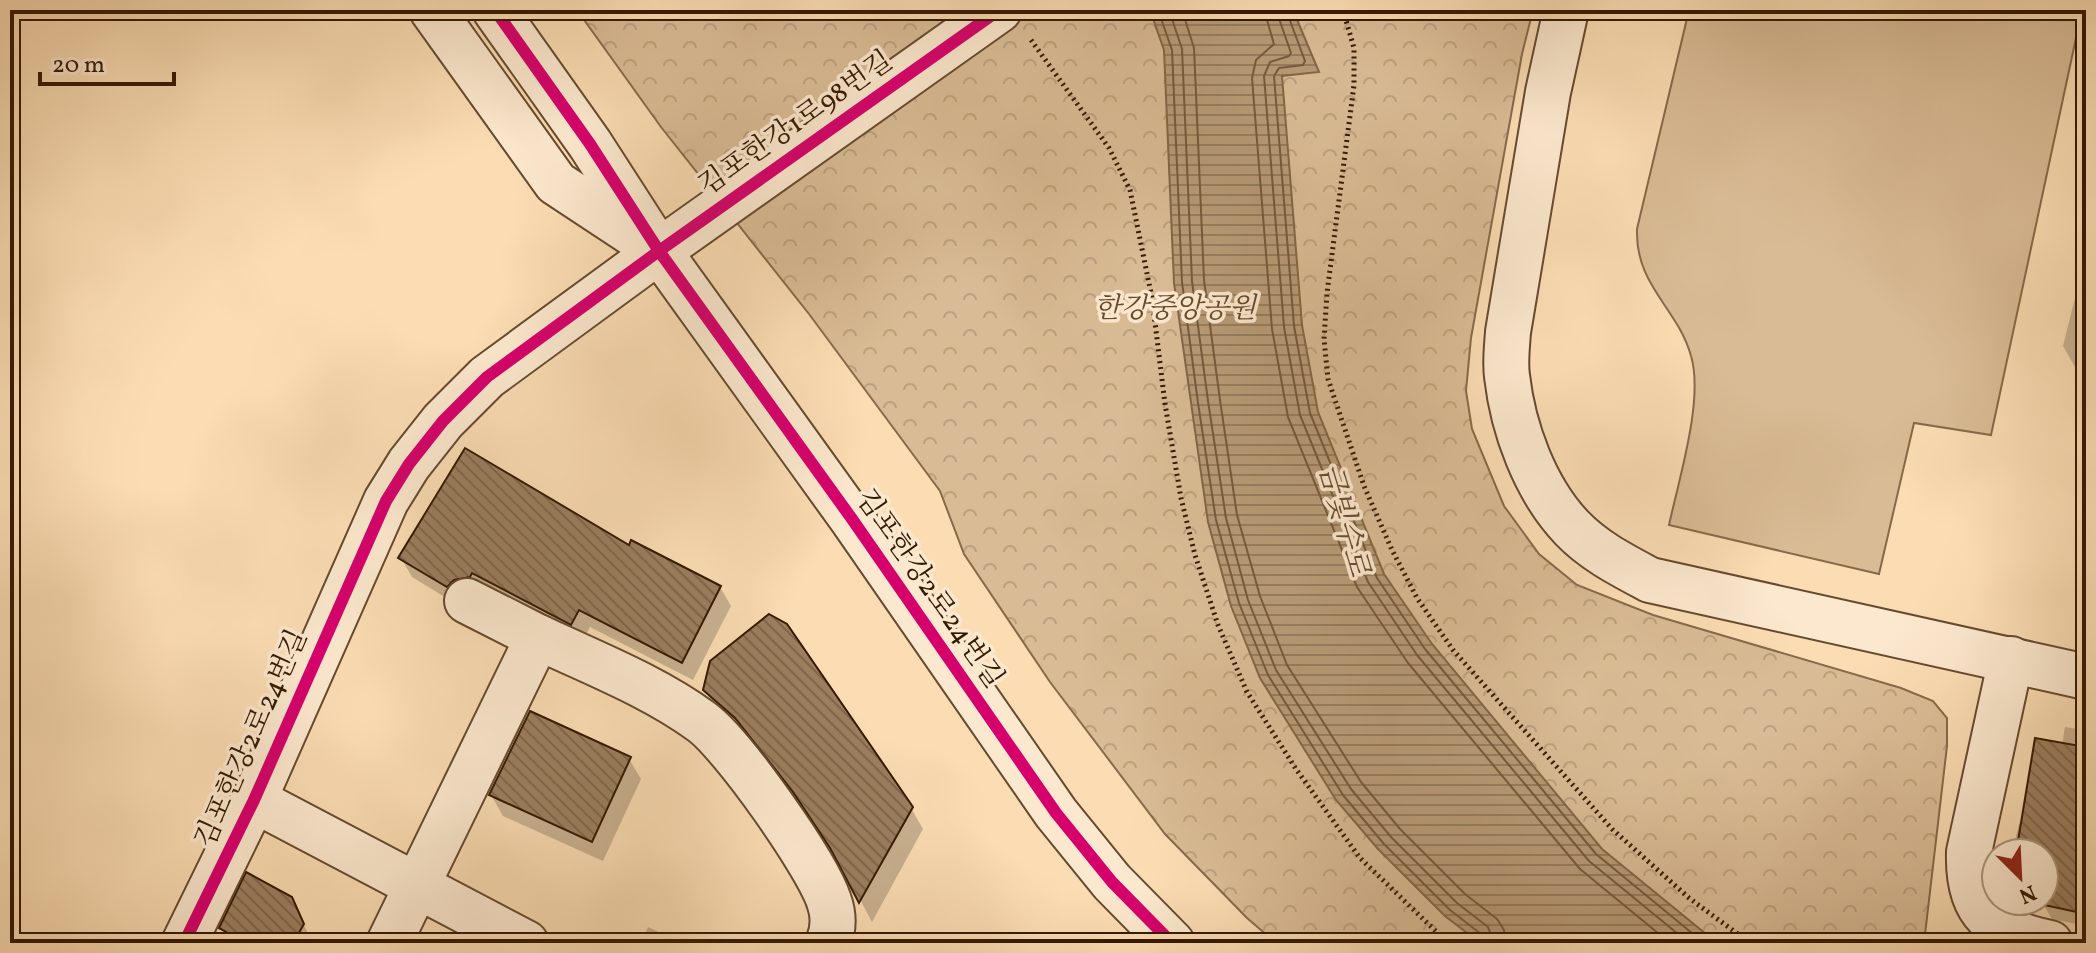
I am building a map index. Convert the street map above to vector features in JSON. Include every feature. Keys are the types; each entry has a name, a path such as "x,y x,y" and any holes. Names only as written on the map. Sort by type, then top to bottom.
{"street":[{"name":"김포한강2로24번길","path":"432,10 556,183 659,251"},
{"name":"김포한강2로24번길","path":"495,10 590,144 659,251 852,519 1056,813 1112,882 1172,943"},
{"path":"1566,10 1548,92 1508,332 1506,373 1524,446 1545,492 1572,528 1608,558 1650,580 2086,677"},
{"name":"김포한강1로98번길","path":"659,251 892,85 1013,22"},
{"name":"김포한강2로24번길","path":"184,943 254,800 386,501 409,464 443,421 487,377 659,251"},
{"path":"467,601 680,708 705,724 727,746 806,857 829,900 833,920 828,943"},
{"path":"389,943 538,637"},
{"path":"2011,659 1969,852 1968,878 1976,903 1993,924 2023,937 2050,943"},
{"name":"김포한강2로24번길","path":"254,800 526,943"}],"path":[{"path":"1343,10 1354,48 1354,85 1327,293 1324,339 1328,379 1364,486 1417,598 1453,650 1612,829 1689,898 1750,943"},
{"path":"1013,22 1109,148 1130,190 1152,298 1181,498 1195,555 1218,625 1247,692 1296,769 1360,858 1448,943"}],"green space":[{"name":"한강중앙공원","path":"577,10 1533,10 1522,54 1471,338 1466,391 1472,429 1504,506 1539,554 1577,585 1653,615 1901,688 1933,701 1947,718 1947,746 1924,943 1276,943 1247,918 1165,834 1050,682 964,554 940,491 809,314 661,127"},
{"path":"1689,10 2082,10 1991,435 1914,423 1879,574 1669,525 1689,439 1694,374 1685,339 1643,266 1637,229"}],"water":[{"name":"금빛수로","path":"1150,10 1293,10 1319,72 1282,76 1302,325 1318,412 1384,574 1432,644 1602,849 1717,943 1480,943 1445,916 1378,849 1336,800 1260,678 1231,606 1208,522 1174,283 1164,50"}],"building":[{"path":"465,448 629,545 631,540 721,586 682,663 579,610 571,625 472,573 470,577 454,580 447,587 398,558"},
{"path":"769,614 787,624 913,807 859,903 830,848 793,792 735,718 703,690 710,661"},
{"path":"530,711 631,757 592,842 489,795"},
{"path":"2035,738 2086,747 2086,914 2060,908 2060,837 2019,837"},
{"path":"246,872 292,897 304,924 293,943 220,943 226,932 219,928"}],"cycle path":[{"path":"495,10 590,144 659,251 852,519 1056,813 1112,882 1172,943"},
{"path":"184,943 254,800 386,501 409,464 443,421 487,377 999,10"}]}
